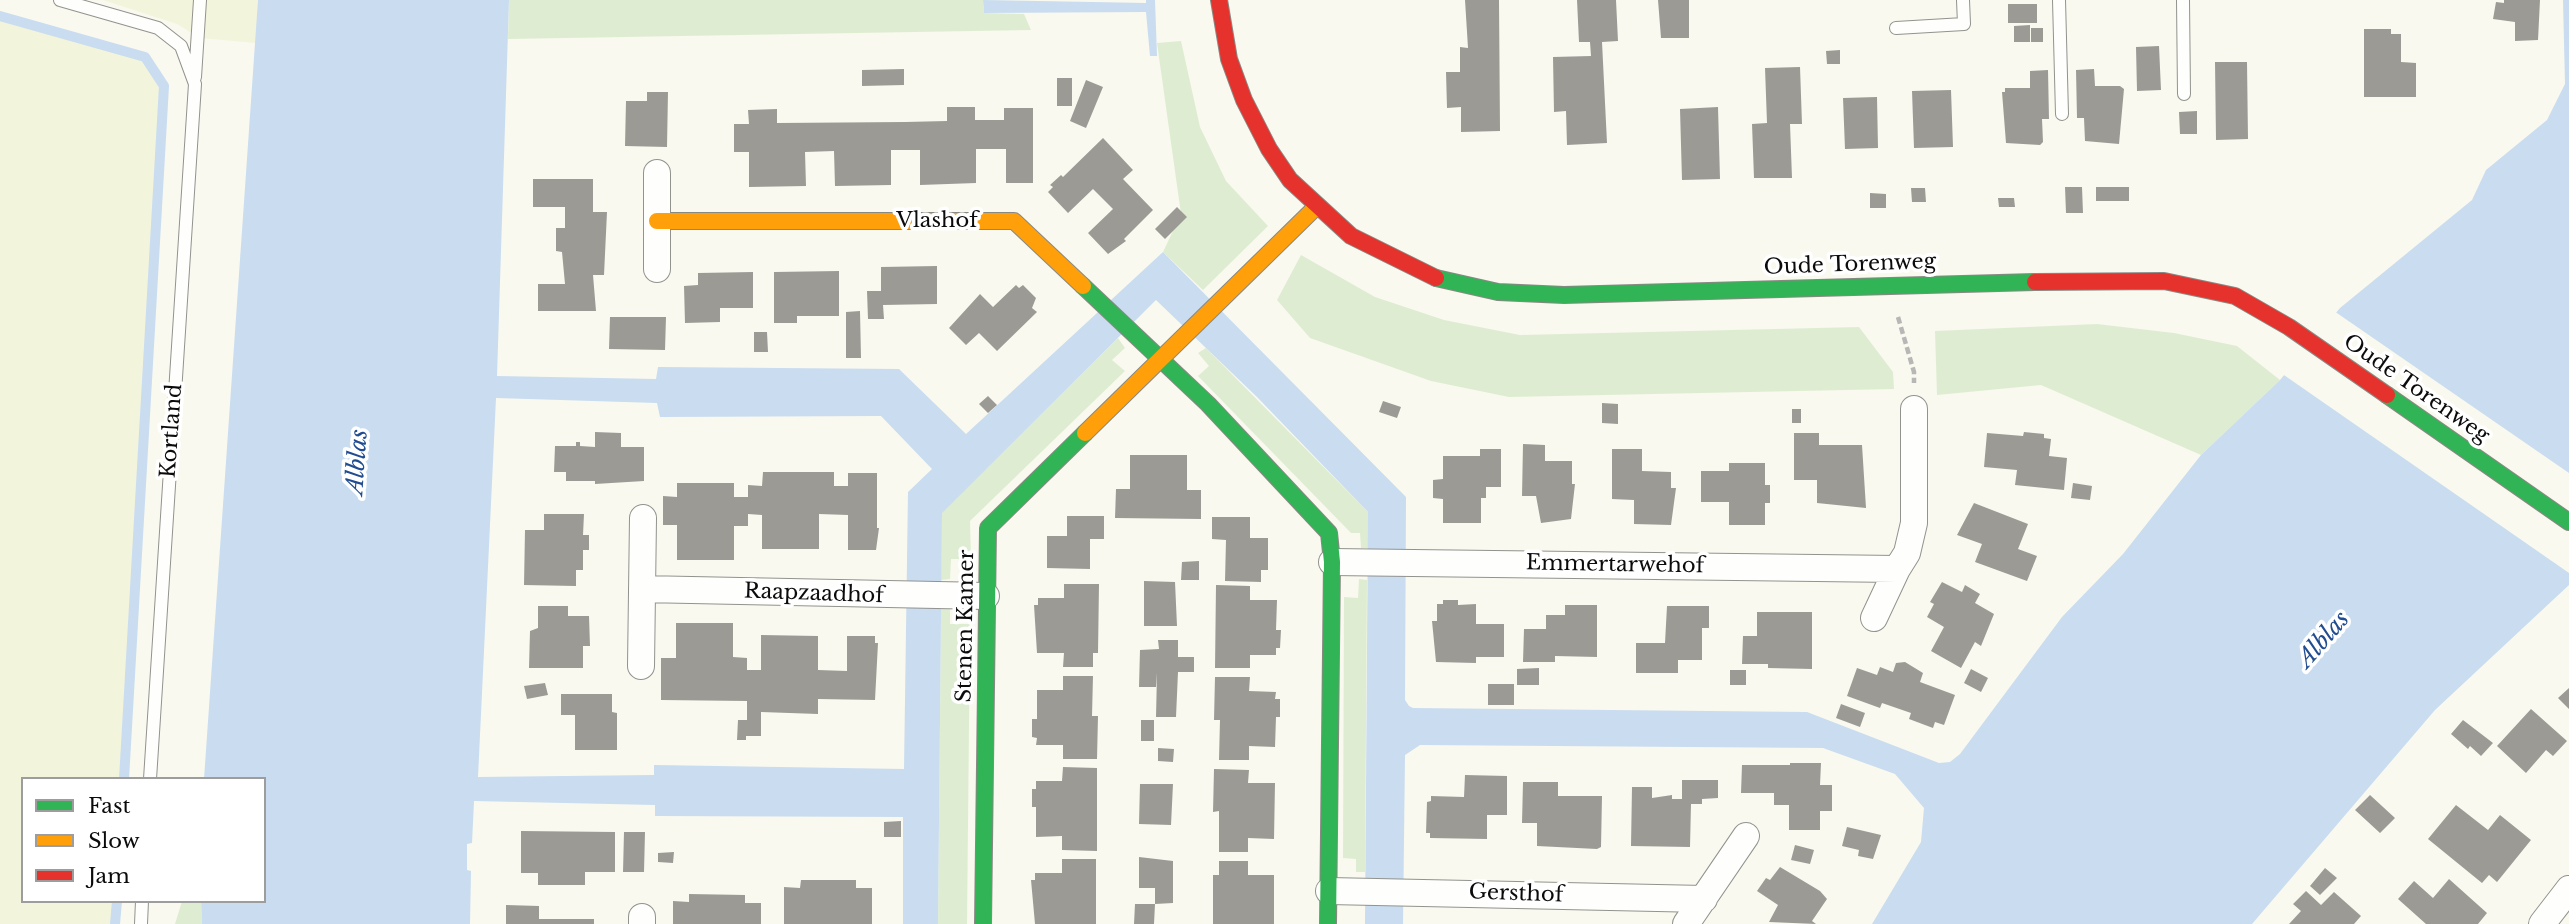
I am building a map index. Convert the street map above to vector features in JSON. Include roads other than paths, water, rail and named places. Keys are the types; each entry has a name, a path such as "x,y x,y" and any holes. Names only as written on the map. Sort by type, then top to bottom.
{"street":[{"name":"Oude Torenweg","path":"1219,0 1229,59 1244,100 1269,149 1290,180 1351,236 1429,276 1498,292 1564,295 1898,284 2164,281 2235,296 2289,327 2569,522"},
{"path":"657,173 657,269"},
{"name":"Stenen Kamer","path":"983,924 988,528 1317,206"},
{"name":"Vlashof","path":"657,221 1014,221 1097,296 1161,360"},
{"path":"1161,360 1208,404 1329,533 1332,562 1328,924"},
{"path":"1874,618 1907,552 1914,523 1914,409"},
{"path":"641,666 643,518"},
{"name":"Emmertarwehof","path":"1332,562 1897,569"},
{"name":"Raapzaadhof","path":"642,589 986,596"},
{"path":"1686,924 1746,836"},
{"path":"2542,924 2569,889"},
{"name":"Gersthof","path":"1329,891 1704,899"}],"lane":[{"name":"Kortland","path":"60,0 158,28 180,46 195,84"},
{"name":"Kortland","path":"150,777 200,0"},
{"path":"1896,28 1964,24 1963,0"},
{"path":"2059,0 2063,114"},
{"path":"2183,0 2184,94"},
{"path":"141,924 142,903"}],"water":[{"name":"Alblas","path":"258,0 509,0 497,376 656,379 658,367 899,369 966,434 1163,252 1406,497 1405,700 1409,706 1807,712 1939,763 1950,762 1960,754 2062,617 2123,554 2201,455 2280,380 2340,308 2472,200 2486,170 2547,120 2565,84 2563,0 2569,0 2569,585 2435,710 2252,924 1872,924 1921,842 1924,808 1895,774 1823,748 1420,745 1405,755 1403,924 1365,924 1368,512 1257,397 1156,300 942,513 938,924 903,924 903,817 655,816 655,805 474,801 472,843 467,844 467,870 471,871 470,924 202,924 201,903 266,903 266,777 204,777","holes":["496,398 657,403 660,417 881,416 932,469 908,492 904,769 654,765 654,775 478,777"]},
{"path":"983,0 1146,3 1146,0 1155,0 1157,56 1150,56 1146,12 984,13"}],"waterway":[{"path":"0,16 145,57 164,86 124,777"},
{"path":"115,924 117,903"}]}
